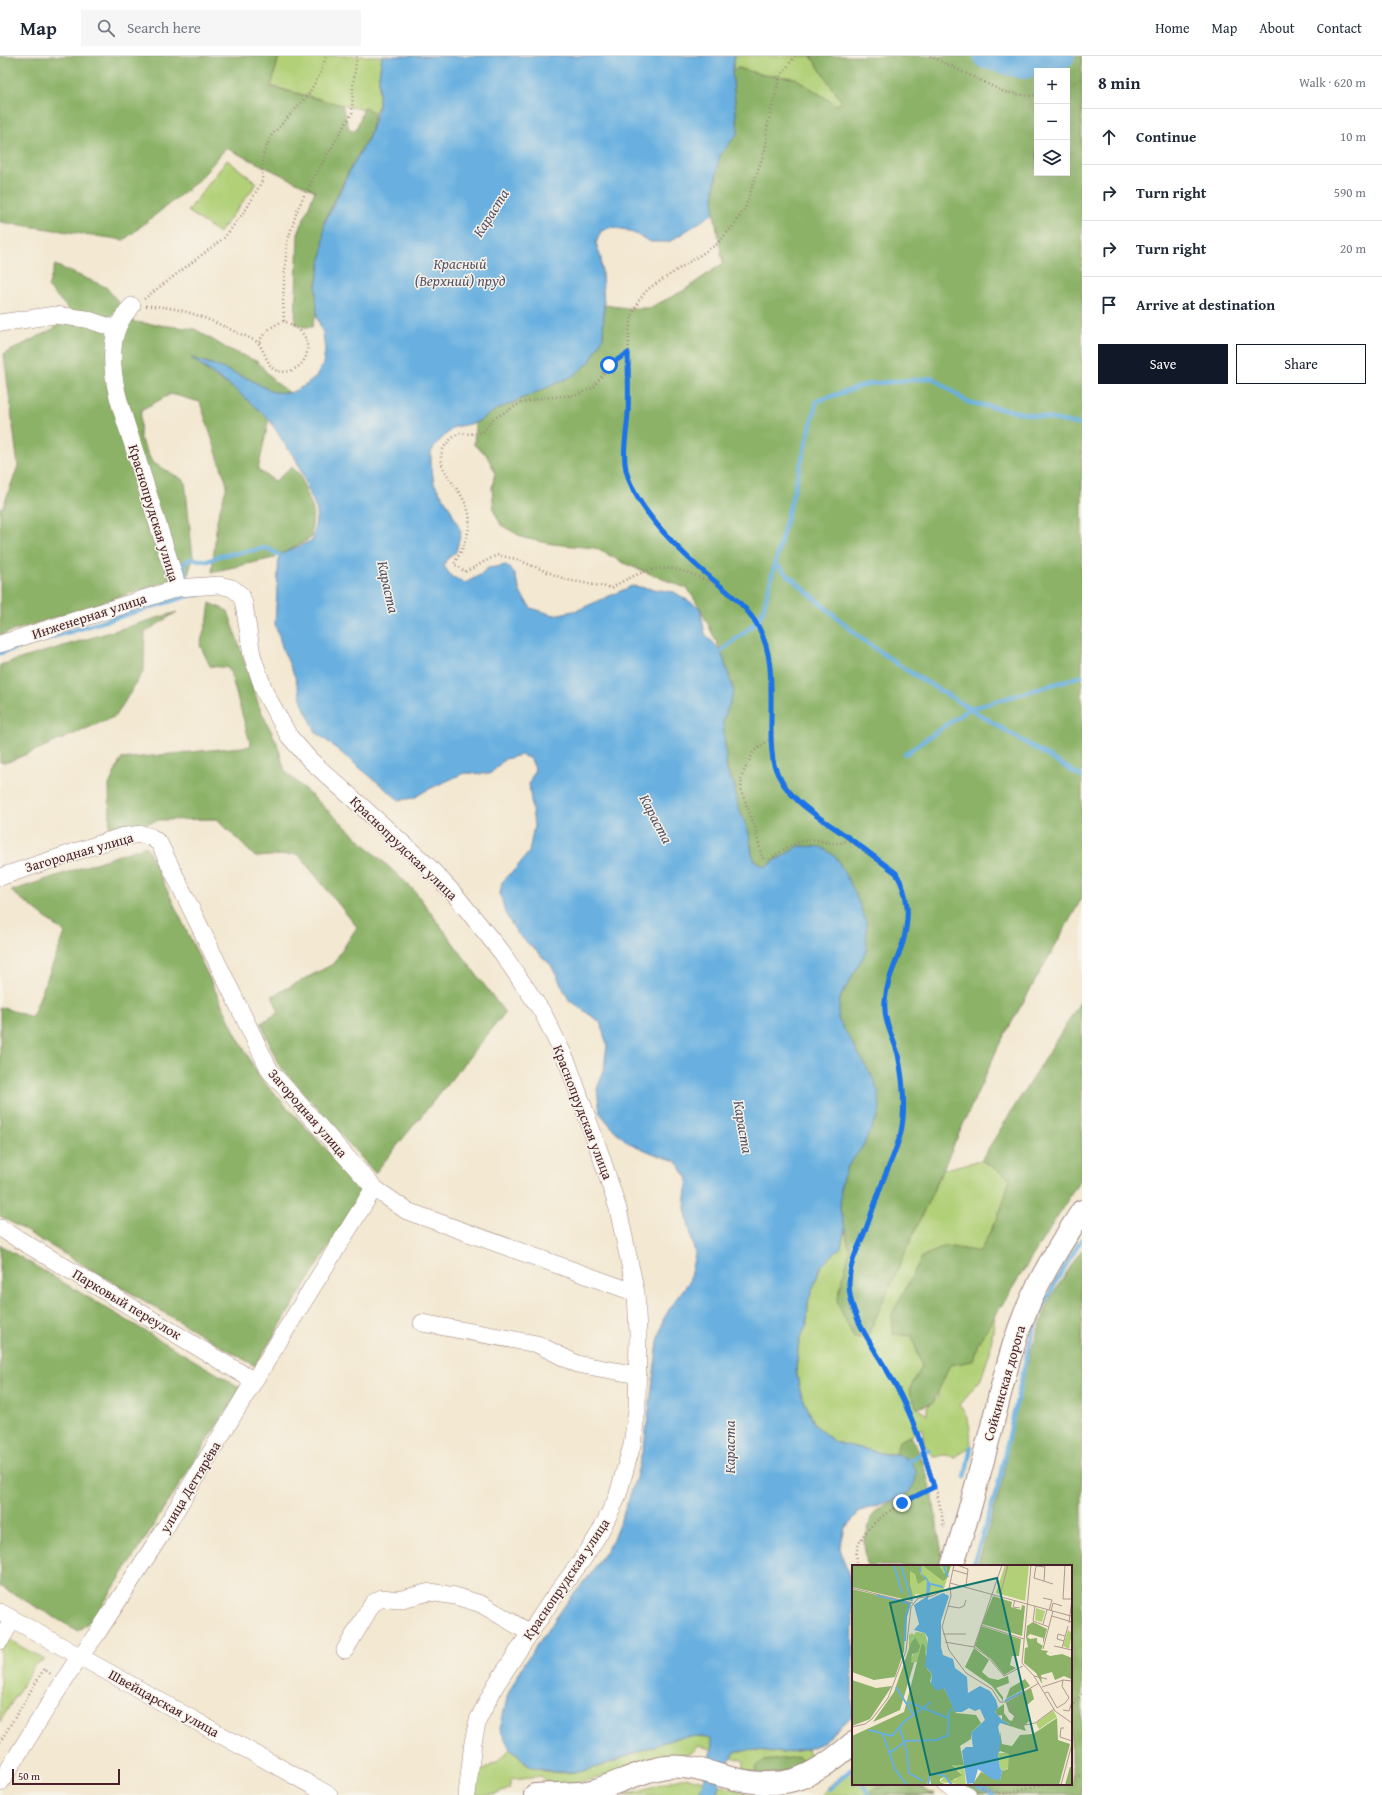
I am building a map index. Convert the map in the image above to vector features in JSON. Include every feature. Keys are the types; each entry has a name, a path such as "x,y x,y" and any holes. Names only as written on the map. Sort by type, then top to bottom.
{"main road":[{"name":"Сойкинская дорога","path":"952,1565 966,1523 1019,1328 1034,1293 1059,1247 1082,1211"},
{"path":"535,1795 590,1792 640,1774 667,1767 688,1767 729,1778 765,1784 784,1783 799,1779 815,1772 834,1760 852,1744"}],"street":[{"name":"Краснопрудская улица","path":"132,306 122,317 116,329 113,348 113,368 120,402 178,588 219,585 232,588 241,595 244,604 252,655 265,693 289,736 310,760 428,866 456,896 502,953 543,1013 568,1064 601,1156 618,1209 636,1293 638,1375 637,1409 632,1445 617,1498 600,1532 583,1560 551,1601 495,1686 478,1720 473,1742 467,1795"},
{"path":"0,323 55,315 86,319 116,329"},
{"name":"Инженерная улица","path":"0,644 178,588"},
{"name":"Загородная улица","path":"0,877 120,837 141,834 159,843 270,1071 374,1188 407,1211 636,1293"},
{"name":"улица Дегтярёва","path":"0,1783 80,1656 96,1636 162,1533 374,1188"},
{"name":"Парковый переулок","path":"0,1228 254,1381"},
{"path":"422,1323 537,1344 577,1364 638,1375"},
{"path":"345,1650 373,1603 382,1598 398,1600 430,1592 455,1596 481,1604 530,1633"},
{"path":"0,1641 6,1615"},
{"name":"Швейцарская улица","path":"6,1615 321,1793"},
{"path":"949,1785 974,1791"}],"path":[{"path":"132,306 149,296 224,238 247,208 259,188 263,171 263,155 271,136 308,95 321,72 326,56"},
{"path":"284,321 283,298 287,243 297,211 307,189 352,112 353,86 357,56"},
{"path":"795,56 780,77 766,127 766,147 745,208 734,225 717,244 648,289 639,300 633,313 629,331 628,353 628,414 625,455 626,469 631,484 642,504 676,546 743,606 758,626 763,636 769,657 772,688 772,738 774,765 790,792 801,804 820,819 852,840 896,873 904,886 907,899 907,912 903,942 892,968 885,1001 885,1017 897,1054 904,1109 894,1154 853,1260 849,1283 851,1299 856,1314 894,1382 922,1447 942,1514 946,1535"},
{"path":"930,56 1004,92 1034,95"},
{"path":"1070,85 1082,78"},
{"path":"132,306 158,306 196,314 259,343 270,366 275,370 292,371 301,365 307,353 307,344 305,336 298,328 284,321"},
{"path":"259,343 261,336 275,325 284,321"},
{"path":"628,353 609,365 594,387 577,395 542,398 521,403 493,419 483,432 470,434 459,433 450,439 443,448 440,460 444,471 465,500 469,515 466,537 454,564 465,572 497,555 516,559 567,580 612,588 623,579 666,568 679,570 721,586"},
{"path":"772,738 754,751 742,775 741,791 755,827 762,858 769,860 797,842 814,840 839,844 852,840"},
{"path":"857,1565 857,1552 859,1544 874,1524 902,1503 934,1487"},
{"path":"1072,1706 1082,1694"},
{"path":"1072,1778 1082,1775"},
{"path":"974,1791 1003,1794 1040,1785"}],"green space":[{"path":"0,56 279,56 271,87 342,105 349,129 356,130 364,108 375,112 369,136 351,167 324,222 324,247 316,285 317,312 312,327 303,327 295,323 298,234 315,191 226,148 199,180 124,240 0,222"},
{"path":"279,56 382,56 379,76 379,105 375,112 341,105 271,86"},
{"path":"735,56 811,56 842,102 836,105 795,78 764,75 738,68 732,72"},
{"path":"811,56 1082,56 1082,898 999,1045 867,1337 854,1338 837,1302 850,1249 840,1210 841,1183 848,1166 863,1146 880,1111 850,1042 838,1019 840,998 867,950 779,858 765,867 755,861 752,854 749,833 738,806 734,784 727,772 723,721 734,692 721,651 700,608 688,589 628,565 595,548 552,544 524,538 501,525 494,511 492,488 495,472 486,454 474,445 475,423 496,410 573,376 603,337 604,305 627,308 649,308 683,291 723,263 714,213 714,188 720,155 738,133 732,72 738,68 764,75 795,78 836,105 842,102"},
{"path":"227,160 257,183 219,233 188,211"},
{"path":"55,265 106,287 134,322 195,329 226,348 258,362 274,381 290,393 273,392 249,379 192,358 214,376 236,390 269,419 258,470 275,481 292,467 300,475 313,510 311,538 274,558 212,572 217,520 227,485 200,402 171,394 141,410 140,438 152,462 185,481 193,558 188,575 0,635 0,508 3,507 18,466 4,354 53,329 72,313 48,287"},
{"path":"210,603 228,611 260,709 277,743 285,771 414,890 505,1013 375,1173 278,1064 261,1023 279,1012 272,996 333,964 357,927 298,854 255,857 217,819 159,820 110,833 109,785 121,759 251,746 229,668 210,666 200,645 208,617"},
{"path":"177,612 145,632 144,670 116,716 8,762 0,762 0,665"},
{"path":"146,846 237,1036 260,1078 364,1190 255,1366 0,1216 0,1007 32,1017 65,933 11,891"},
{"path":"1082,999 1082,1177 978,1343 973,1361 950,1365 933,1403 917,1408 909,1390 922,1367 912,1336 893,1334 892,1314 922,1257 946,1246 980,1252 1001,1210 1010,1178 981,1160"},
{"path":"981,1160 1011,1178 1001,1210 980,1252 946,1246 893,1334 912,1336 922,1367 909,1390 917,1408 927,1415 927,1407 938,1398 936,1364 997,1302 990,1352 981,1379 959,1405 968,1420 971,1447 955,1457 945,1455 933,1456 924,1443 922,1428 911,1436 899,1441 896,1454 886,1454 834,1442 815,1425 800,1391 796,1370 799,1340 807,1325 808,1302 821,1266 841,1247 845,1229 867,1337 942,1170"},
{"path":"0,1245 241,1388 95,1617 78,1631 0,1586"},
{"path":"1082,1249 1082,1795 981,1795 961,1785 1072,1785 1072,1565 977,1565 1001,1486 1019,1390 1031,1350 1050,1298"},
{"path":"911,1436 922,1458 932,1494 942,1554 938,1565 867,1565 864,1543 871,1518 878,1509 909,1492 910,1460 896,1454 899,1441"},
{"path":"0,1635 45,1660 35,1664 0,1722"},
{"path":"687,1736 698,1736 710,1739 713,1749 699,1746 691,1753 648,1760 598,1778 572,1783 551,1784 541,1776 511,1779 509,1789 494,1795 476,1795 475,1774 498,1762 510,1749 524,1762 534,1768 553,1772 573,1772 592,1769 649,1747"},
{"path":"808,1749 812,1762 778,1774 744,1771 744,1761 732,1757 736,1751 758,1750 782,1753"},
{"path":"797,1757 804,1761 805,1767 758,1776 756,1767 763,1761"},
{"path":"852,1768 852,1785 915,1785 935,1795 822,1795 827,1787"},
{"path":"688,1777 738,1790 750,1795 624,1795 681,1778"},
{"path":"883,1785 915,1785 935,1795 864,1795"}],"water":[{"name":"Красный (Верхний) пруд","path":"382,56 735,56 732,72 738,133 720,155 714,188 714,213 669,242 651,242 627,230 612,227 601,231 596,243 601,258 604,305 603,337 590,362 573,376 496,410 475,423 454,427 435,445 431,453 434,483 450,508 461,532 456,552 446,560 444,566 451,576 465,583 480,575 488,568 507,565 514,572 521,594 531,608 554,615 578,610 632,586 674,592 700,608 705,634 721,651 734,692 723,721 727,772 734,784 738,806 749,833 752,854 755,861 765,867 799,846 821,847 836,857 854,891 866,921 867,950 840,998 838,1019 874,1080 879,1094 880,1111 863,1146 848,1166 841,1183 840,1210 845,1229 841,1247 821,1266 808,1302 807,1325 799,1340 796,1370 800,1391 815,1425 834,1442 885,1454 896,1454 910,1460 916,1472 915,1482 909,1492 897,1499 860,1511 845,1528 840,1548 852,1587 852,1716 823,1743 808,1749 782,1753 758,1750 736,1751 724,1770 716,1795 698,1795 704,1781 711,1750 713,1749 710,1739 698,1736 675,1738 598,1767 579,1772 555,1772 534,1768 528,1764 510,1749 500,1729 508,1694 525,1662 568,1601 590,1575 613,1539 626,1507 637,1474 645,1439 658,1342 663,1320 673,1303 689,1282 695,1254 685,1208 688,1179 676,1161 629,1143 614,1130 600,1113 597,1089 604,1070 607,1045 600,1022 569,1000 551,965 517,933 505,913 500,893 502,882 529,852 534,826 529,783 535,769 531,759 521,755 505,759 490,774 464,773 425,791 414,798 399,800 316,732 303,705 295,677 283,650 275,624 279,555 313,540 317,511 297,461 269,419 236,390 191,358 214,365 249,379 273,392 290,393 306,385 316,377 323,364 325,350 323,333 317,317 316,287 323,248 324,224 351,168 369,137 379,105 379,76"}],"waterway":[{"name":"Караста","path":"986,56 1023,66 1054,60 1062,56"},
{"path":"721,651 751,627 762,614 817,401 868,384 933,378 967,402 1082,425"},
{"path":"186,577 183,564 190,559 208,561 219,556 267,548 279,555"},
{"path":"774,563 863,640 905,669 1082,777"},
{"path":"0,653 191,595 199,595"},
{"path":"905,754 969,709 1082,676"},
{"path":"973,1565 998,1486 1030,1341 1040,1312 1056,1281 1082,1239"},
{"path":"965,1477 971,1447"},
{"path":"910,1460 928,1450"},
{"path":"829,1789 852,1769"},
{"path":"864,1785 869,1795"},
{"path":"978,1787 993,1795"}],"route":[{"path":"609,365 628,353 628,414 625,455 626,469 631,484 642,504 676,546 743,606 758,626 763,636 768,651 772,688 772,751 774,765 781,778 790,792 801,804 896,873 904,886 907,899 907,912 903,942 892,968 885,1001 885,1017 897,1054 904,1109 894,1154 853,1260 849,1283 851,1299 856,1314 894,1382 909,1414 927,1460 934,1487 902,1503"}]}
